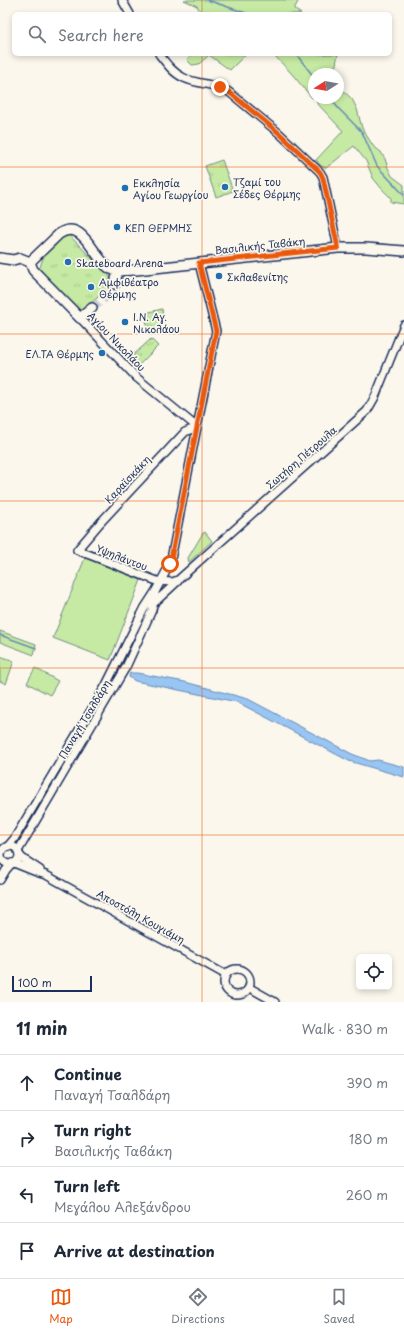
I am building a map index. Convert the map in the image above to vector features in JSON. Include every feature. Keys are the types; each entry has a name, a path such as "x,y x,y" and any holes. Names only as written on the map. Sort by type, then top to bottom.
{"main road":[{"path":"0,258 13,260 20,258 30,262 60,234 66,230 72,230 80,233 109,267 118,270 115,284"},
{"name":"Βασιλικής Ταβάκη","path":"118,270 136,270 338,248 366,248 404,252"},
{"name":"Αγίου Νικολάου","path":"30,262 33,270 80,318"},
{"path":"80,318 92,308"}],"street":[{"path":"122,0 129,12"},
{"path":"161,56 180,76 196,82 220,87 229,92 279,133 320,172 323,178 338,248"},
{"name":"Παναγή Τσαλδάρη","path":"18,852 126,667 150,613 156,592 170,564 216,331 199,263"},
{"name":"Αγίου Νικολάου","path":"80,318 137,378 197,427"},
{"name":"Σωτήρη Πέτρουλα","path":"153,604 367,411 375,397 404,324"},
{"name":"Καραϊσκάκη","path":"77,550 100,523 185,432 197,427"},
{"name":"Υψηλάντου","path":"77,550 161,581"},
{"path":"161,581 174,582 178,580"},
{"name":"Παναγή Τσαλδάρη","path":"5,847 14,839 106,685 144,609 156,592"},
{"path":"0,880 6,870 18,859 18,852 14,847 5,847 2,851 1,857 5,862 13,863"},
{"name":"Αποστόλη Κουγιάμη","path":"18,852 22,858 46,875 226,975"},
{"name":"Αποστόλη Κουγιάμη","path":"13,863 20,864 39,874 46,875"},
{"path":"239,969 244,971 250,978 250,988 244,995 237,996 232,994 228,991 224,984 226,975 232,970 239,969"},
{"path":"250,988 275,1002"}],"green space":[{"path":"184,0 299,0 294,9 298,12 198,12 200,11 197,6"},
{"path":"190,56 208,56 199,64 192,65 187,60"},
{"path":"210,56 244,56 230,70"},
{"path":"275,56 338,56 335,68 308,68 308,93"},
{"path":"344,92 352,99 357,109 362,128 373,146 381,152 392,176 404,185 404,204 391,202 391,198 373,178 366,161 354,146 326,168 321,166 316,160 343,131 318,104 344,104"},
{"path":"222,160 233,191 216,197 205,166"},
{"path":"69,235 114,281 114,284 81,311 77,312 39,270 44,255 62,237"},
{"path":"162,309 164,323 157,329 147,326 145,313"},
{"path":"151,339 158,346 135,369 125,359 129,356 131,357"},
{"path":"205,532 212,541 189,562 188,558"},
{"path":"85,558 141,580 110,660 53,638"},
{"path":"0,631 36,644 34,655 0,642"},
{"path":"0,656 14,661 6,684 0,681"},
{"path":"35,668 58,681 50,695 27,683"}],"water":[{"path":"130,673 185,682 248,699 352,754 370,761 378,760 404,767 404,777 349,761 237,702 135,681 129,677"}],"waterway":[{"path":"207,0 243,12"},
{"path":"298,56 308,69"},
{"path":"335,104 362,132 377,166 404,195"},
{"path":"0,635 36,648"}],"tunnel":[{"path":"92,308 111,293 115,284"}],"place":[{"name":"Τζαμί του Σέδες Θέρμης","path":"225,187"},
{"name":"Εκκλησία Αγίου Γεωργίου","path":"125,188"},
{"name":"ΚΕΠ ΘΕΡΜΗΣ","path":"117,227"},
{"name":"Skateboard Arena","path":"68,262"},
{"name":"Σκλαβενίτης","path":"219,276"},
{"name":"Αμφιθέατρο Θέρμης","path":"91,287"},
{"name":"Ι.Ν. Αγ. Νικολάου","path":"125,322"},
{"name":"ΕΛ.ΤΑ Θέρμης","path":"102,353"}],"route":[{"path":"170,564 216,331 199,263 338,248 323,178 320,172 279,133 229,92 220,87"}]}
